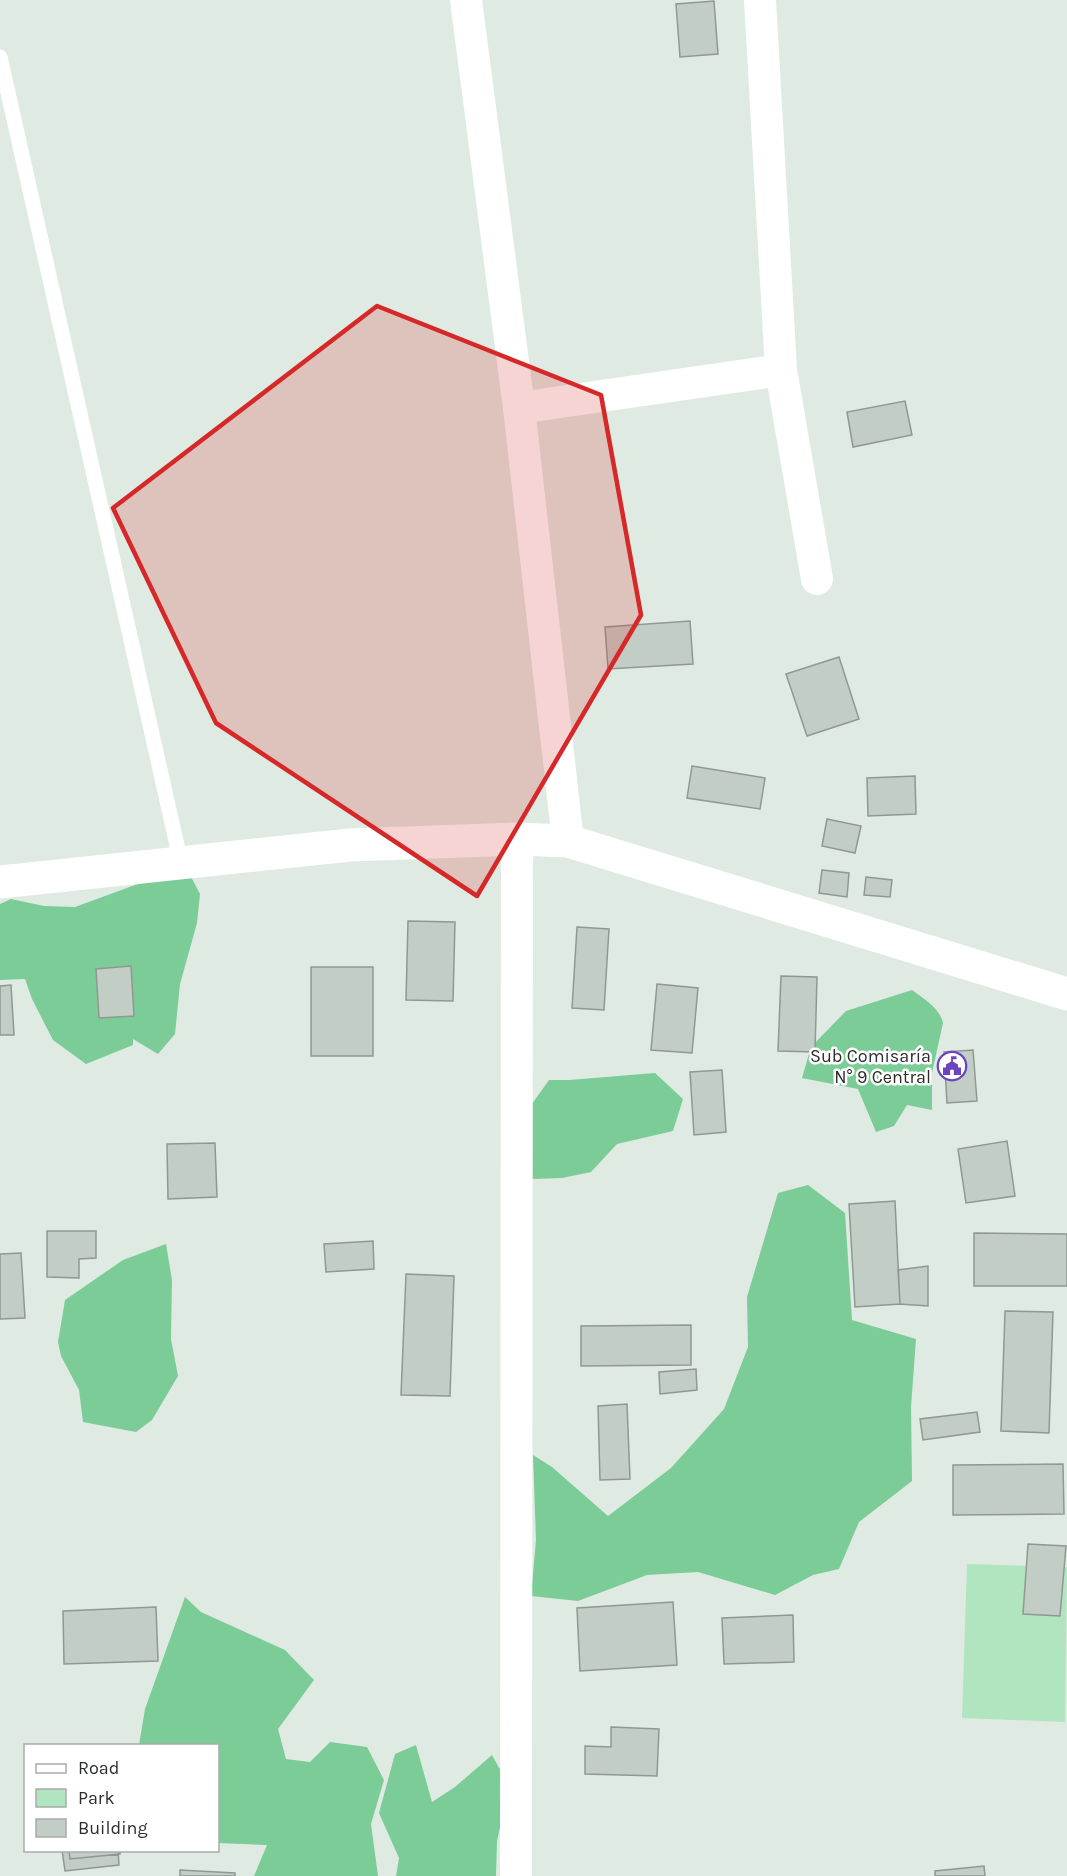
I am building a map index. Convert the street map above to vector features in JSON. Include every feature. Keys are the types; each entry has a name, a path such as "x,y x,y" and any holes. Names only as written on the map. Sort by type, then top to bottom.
{"street":[{"path":"466,0 519,408 568,841"},
{"path":"760,0 781,370 817,579"},
{"path":"519,408 781,370"},
{"path":"516,1876 517,839"},
{"path":"0,882 350,845 517,839 568,841 1067,994"}],"lane":[{"path":"0,57 182,863"}],"highlighted area":[{"path":"377,306 601,395 641,615 477,896 216,723 113,508"}],"green space":[{"path":"188,871 200,894 197,923 180,984 175,1034 158,1054 133,1039 133,1045 86,1064 53,1040 32,999 25,979 0,980 0,904 11,899 44,906 75,907 135,885"},
{"path":"912,990 935,1008 943,1023 932,1073 932,1110 907,1105 894,1126 876,1132 858,1089 802,1078 811,1047 846,1011"},
{"path":"655,1073 683,1099 673,1131 617,1144 591,1172 562,1178 532,1179 522,1118 549,1080"},
{"path":"808,1185 845,1213 852,1320 916,1339 911,1407 912,1481 859,1522 839,1569 813,1575 775,1595 698,1572 647,1575 578,1601 531,1596 536,1540 533,1455 552,1467 608,1516 671,1468 724,1409 748,1347 747,1297 778,1193"},
{"path":"166,1244 172,1280 171,1339 178,1376 152,1420 136,1432 83,1422 79,1390 61,1356 58,1342 65,1300 123,1260"},
{"path":"967,1564 1067,1567 1065,1722 962,1718"},
{"path":"185,1597 201,1612 285,1650 314,1680 278,1729 286,1759 310,1762 330,1742 367,1747 384,1780 371,1824 378,1876 254,1876 267,1845 219,1843 219,1744 139,1744 145,1709"},
{"path":"416,1745 432,1802 455,1787 492,1755 509,1786 497,1841 496,1876 396,1876 399,1858 379,1813 395,1754"}],"building":[{"path":"714,1 718,54 680,57 676,4"},
{"path":"905,401 912,435 853,447 847,412"},
{"path":"690,621 693,664 608,669 605,627"},
{"path":"839,657 859,719 807,736 786,674"},
{"path":"692,766 765,778 760,809 687,798"},
{"path":"915,776 916,814 868,816 867,778"},
{"path":"827,819 861,826 855,853 822,846"},
{"path":"822,870 849,873 847,897 819,893"},
{"path":"866,877 892,880 890,897 864,895"},
{"path":"408,921 455,922 453,1001 406,1000"},
{"path":"577,927 609,929 604,1010 572,1008"},
{"path":"131,966 134,1016 99,1018 96,969"},
{"path":"311,967 373,967 373,1056 311,1056"},
{"path":"781,976 817,977 815,1052 778,1051"},
{"path":"657,984 698,988 692,1053 651,1050"},
{"path":"11,985 14,1035 0,1035 0,986"},
{"path":"973,1050 977,1101 947,1103 944,1052"},
{"path":"722,1070 726,1132 694,1135 690,1072"},
{"path":"1007,1141 1015,1196 966,1203 958,1149"},
{"path":"215,1143 217,1197 168,1199 167,1144"},
{"path":"895,1201 900,1304 855,1307 849,1204"},
{"path":"47,1231 96,1231 96,1258 79,1259 79,1278 47,1277"},
{"path":"974,1233 1067,1234 1067,1286 974,1286"},
{"path":"373,1241 374,1269 326,1272 324,1244"},
{"path":"21,1253 25,1318 0,1319 0,1254"},
{"path":"928,1266 928,1306 900,1304 898,1270"},
{"path":"406,1274 454,1276 450,1396 401,1395"},
{"path":"1005,1311 1053,1312 1049,1433 1001,1431"},
{"path":"691,1325 691,1365 581,1366 581,1326"},
{"path":"696,1369 697,1390 660,1394 659,1372"},
{"path":"627,1404 630,1479 600,1480 598,1406"},
{"path":"977,1412 980,1432 923,1440 920,1419"},
{"path":"1063,1464 1064,1514 953,1515 953,1465"},
{"path":"1028,1544 1066,1546 1060,1616 1023,1614"},
{"path":"673,1602 677,1665 580,1671 577,1608"},
{"path":"156,1607 158,1661 64,1664 63,1611"},
{"path":"793,1615 794,1662 724,1664 722,1618"},
{"path":"611,1727 659,1729 657,1776 585,1774 585,1746 611,1747"},
{"path":"62,1852 118,1852 119,1865 65,1871"},
{"path":"69,1852 120,1852 120,1854 70,1859"},
{"path":"984,1866 985,1876 935,1876 935,1871"},
{"path":"180,1870 235,1873 235,1876 180,1876"}],"place":[{"name":"Sub Comisaría N° 9 Central","path":"952,1066"}]}
